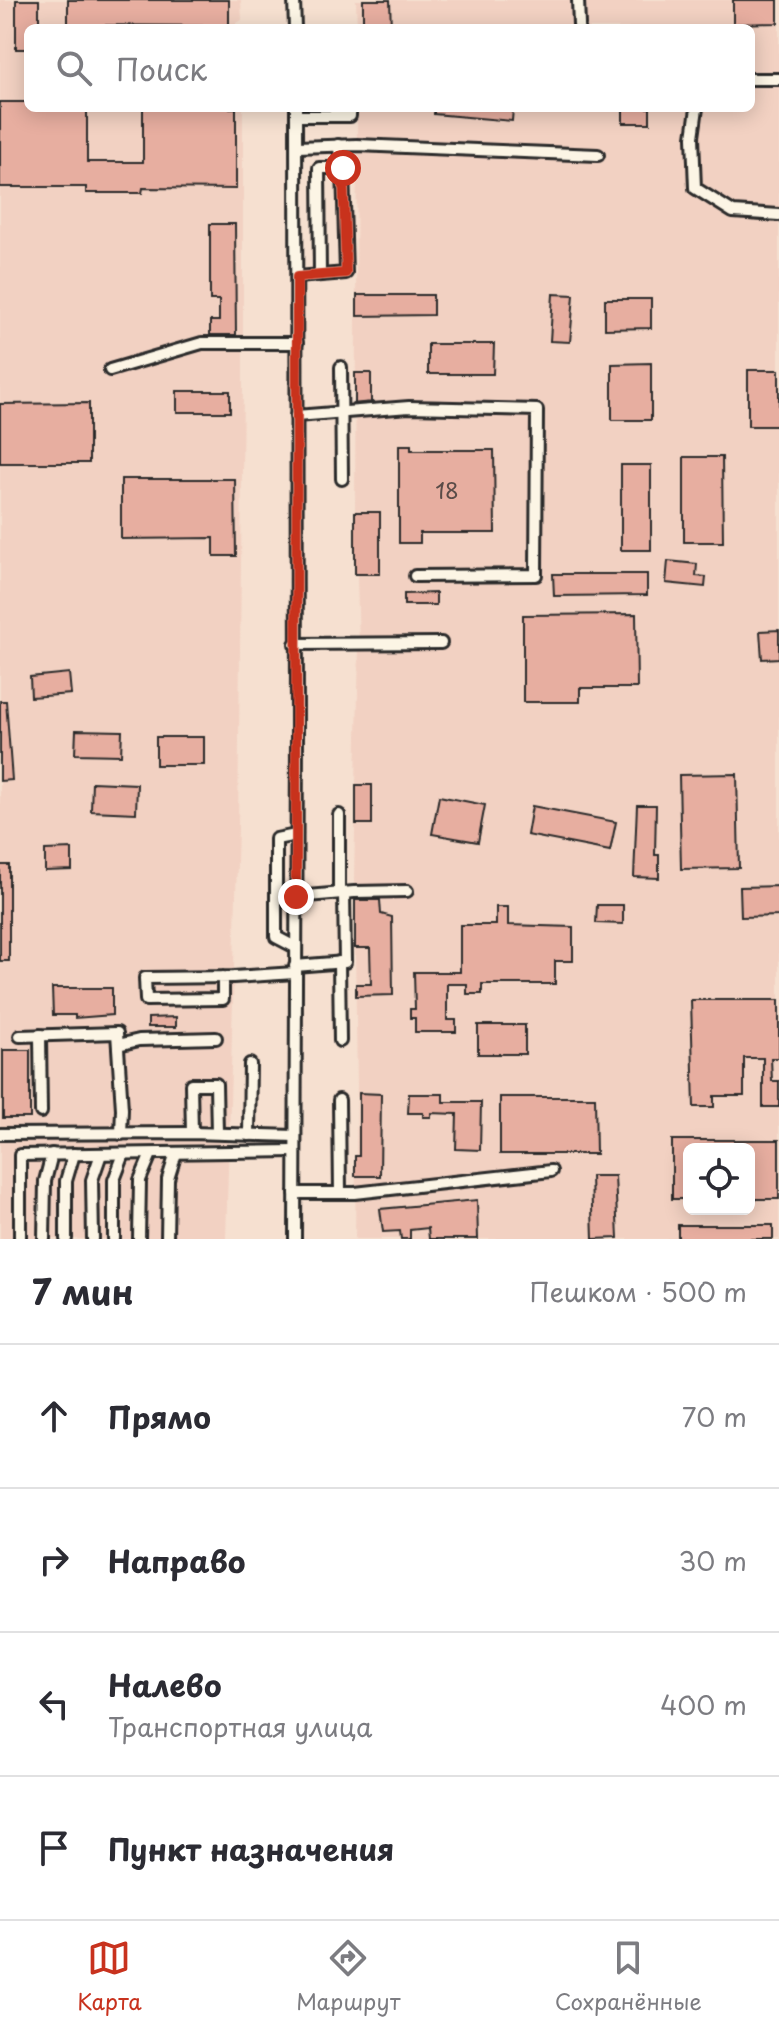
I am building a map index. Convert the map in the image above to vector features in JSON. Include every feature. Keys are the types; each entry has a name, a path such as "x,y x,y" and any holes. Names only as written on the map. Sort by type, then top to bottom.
{"street":[{"path":"294,0 295,24"},
{"path":"578,0 579,24"},
{"path":"755,79 779,79"},
{"path":"295,1239 296,112 350,116 350,112"},
{"path":"696,112 693,137 695,188 733,212 779,215"},
{"path":"297,147 338,145 598,155"},
{"path":"297,277 346,273 343,168 338,145"},
{"path":"320,275 319,168 343,168"},
{"path":"110,370 202,343 297,343"},
{"path":"341,367 342,479"},
{"path":"296,416 409,407 537,410 536,575 415,576"},
{"path":"295,644 441,643"},
{"path":"223,977 223,999 146,1000 145,978 223,977 345,962 339,815"},
{"path":"295,947 276,937 276,839 296,835"},
{"path":"296,897 407,891"},
{"path":"339,962 340,1041"},
{"path":"20,1036 117,1033 121,1134"},
{"path":"40,1035 41,1112"},
{"path":"118,1045 139,1040 216,1038"},
{"path":"249,1135 250,1064"},
{"path":"192,1133 191,1084 216,1084 217,1133"},
{"path":"339,1100 340,1193"},
{"path":"0,1134 217,1133 295,1136"},
{"path":"20,1239 20,1155 295,1151"},
{"path":"167,1239 168,1179 176,1153"},
{"path":"44,1239 45,1181 52,1154"},
{"path":"66,1239 66,1181 74,1154"},
{"path":"93,1239 92,1180 101,1154"},
{"path":"114,1239 114,1180 124,1154"},
{"path":"139,1239 140,1180 151,1154"},
{"path":"295,1193 340,1193 551,1171"}],"shaded area":[{"path":"0,0 241,0 242,20 236,24 24,24 24,112 243,112 238,828 226,1239 0,1239"},
{"path":"356,0 779,0 779,1239 355,1239 357,1086 354,878 359,644 355,512 357,112 755,112 755,24 357,24"}],"building":[{"path":"16,0 39,0 39,24 24,24 24,49 16,49"},
{"path":"68,0 229,0 229,24 68,24"},
{"path":"363,0 390,0 391,24 363,24"},
{"path":"733,0 778,0 778,23 733,24"},
{"path":"0,102 24,102 24,112 87,112 87,162 143,162 143,112 236,112 236,189 143,188 142,193 86,193 86,187 0,187"},
{"path":"434,112 513,112 512,121"},
{"path":"623,112 650,112 650,123 623,123"},
{"path":"210,224 235,224 236,335 210,335 210,321 219,321 219,300 210,300"},
{"path":"553,294 574,295 570,342 550,341"},
{"path":"357,295 433,295 433,315 357,316"},
{"path":"605,299 651,299 651,328 605,329"},
{"path":"428,344 494,344 493,374 428,374"},
{"path":"651,363 651,420 612,420 612,364"},
{"path":"748,370 779,370 779,426 748,426"},
{"path":"355,373 371,373 373,402 351,404 355,402"},
{"path":"177,391 230,391 230,412 177,412"},
{"path":"89,403 89,463 0,463 0,404"},
{"path":"399,445 411,445 411,450 494,450 495,533 420,533 420,543 399,543"},
{"path":"684,457 722,457 723,542 684,542"},
{"path":"621,465 651,465 651,550 621,550"},
{"path":"121,479 235,479 236,556 214,556 214,538 121,539"},
{"path":"355,512 380,512 380,574 355,574"},
{"path":"668,561 697,564 696,576 706,577 705,587 666,583"},
{"path":"553,574 647,574 647,595 554,596"},
{"path":"436,593 436,605 404,605 404,594"},
{"path":"636,614 637,688 580,688 580,702 523,702 523,615"},
{"path":"779,630 779,658 762,659 760,631"},
{"path":"69,673 71,694 31,697 30,677"},
{"path":"0,701 6,701 12,780 0,781"},
{"path":"76,730 122,731 121,755 75,754"},
{"path":"156,737 204,737 204,765 156,765"},
{"path":"737,774 739,868 681,869 679,775"},
{"path":"92,782 137,784 136,813 91,811"},
{"path":"356,785 372,785 372,824 356,824"},
{"path":"439,796 485,805 478,842 432,834"},
{"path":"637,805 656,805 655,855 659,855 659,878 634,877"},
{"path":"532,806 616,822 610,851 527,835"},
{"path":"72,849 72,870 45,871 45,850"},
{"path":"0,865 9,865 9,961 0,961"},
{"path":"779,886 779,916 741,917 740,887"},
{"path":"355,900 380,900 381,914 392,917 393,995 356,996 356,984 371,984 370,948 355,948"},
{"path":"597,905 623,905 623,924 596,923"},
{"path":"496,907 508,907 508,925 573,927 573,961 555,961 555,984 482,984 482,994 467,994 467,984 447,984 447,1020 456,1020 456,1032 415,1032 415,1018 410,1018 410,1009 415,1009 414,972 460,972 460,925 496,925"},
{"path":"52,988 112,988 112,1015 75,1018 75,1015 53,1015"},
{"path":"691,1000 779,1000 779,1058 771,1058 772,1081 779,1081 779,1107 763,1107 763,1058 744,1058 744,1096 714,1096 714,1107 694,1107"},
{"path":"176,1017 176,1027 148,1027 148,1018"},
{"path":"478,1025 525,1025 525,1054 478,1054"},
{"path":"3,1050 30,1050 30,1118 3,1118"},
{"path":"359,1093 381,1094 380,1176 355,1176 355,1156 359,1156"},
{"path":"409,1094 443,1094 443,1102 481,1102 480,1150 456,1149 457,1114 431,1113 431,1117 423,1117 423,1113 408,1113"},
{"path":"500,1097 595,1097 596,1154 500,1154"},
{"path":"672,1140 779,1140 779,1199 755,1199 755,1143 683,1143 683,1199 672,1199"},
{"path":"591,1176 615,1176 618,1238 593,1239"},
{"path":"477,1200 478,1239 429,1239 428,1228 410,1230 410,1239 401,1239 400,1231 383,1232 380,1209"},
{"path":"678,1225 773,1225 773,1239 678,1239"}],"route":[{"path":"296,897 297,277 346,273 343,168"}]}
